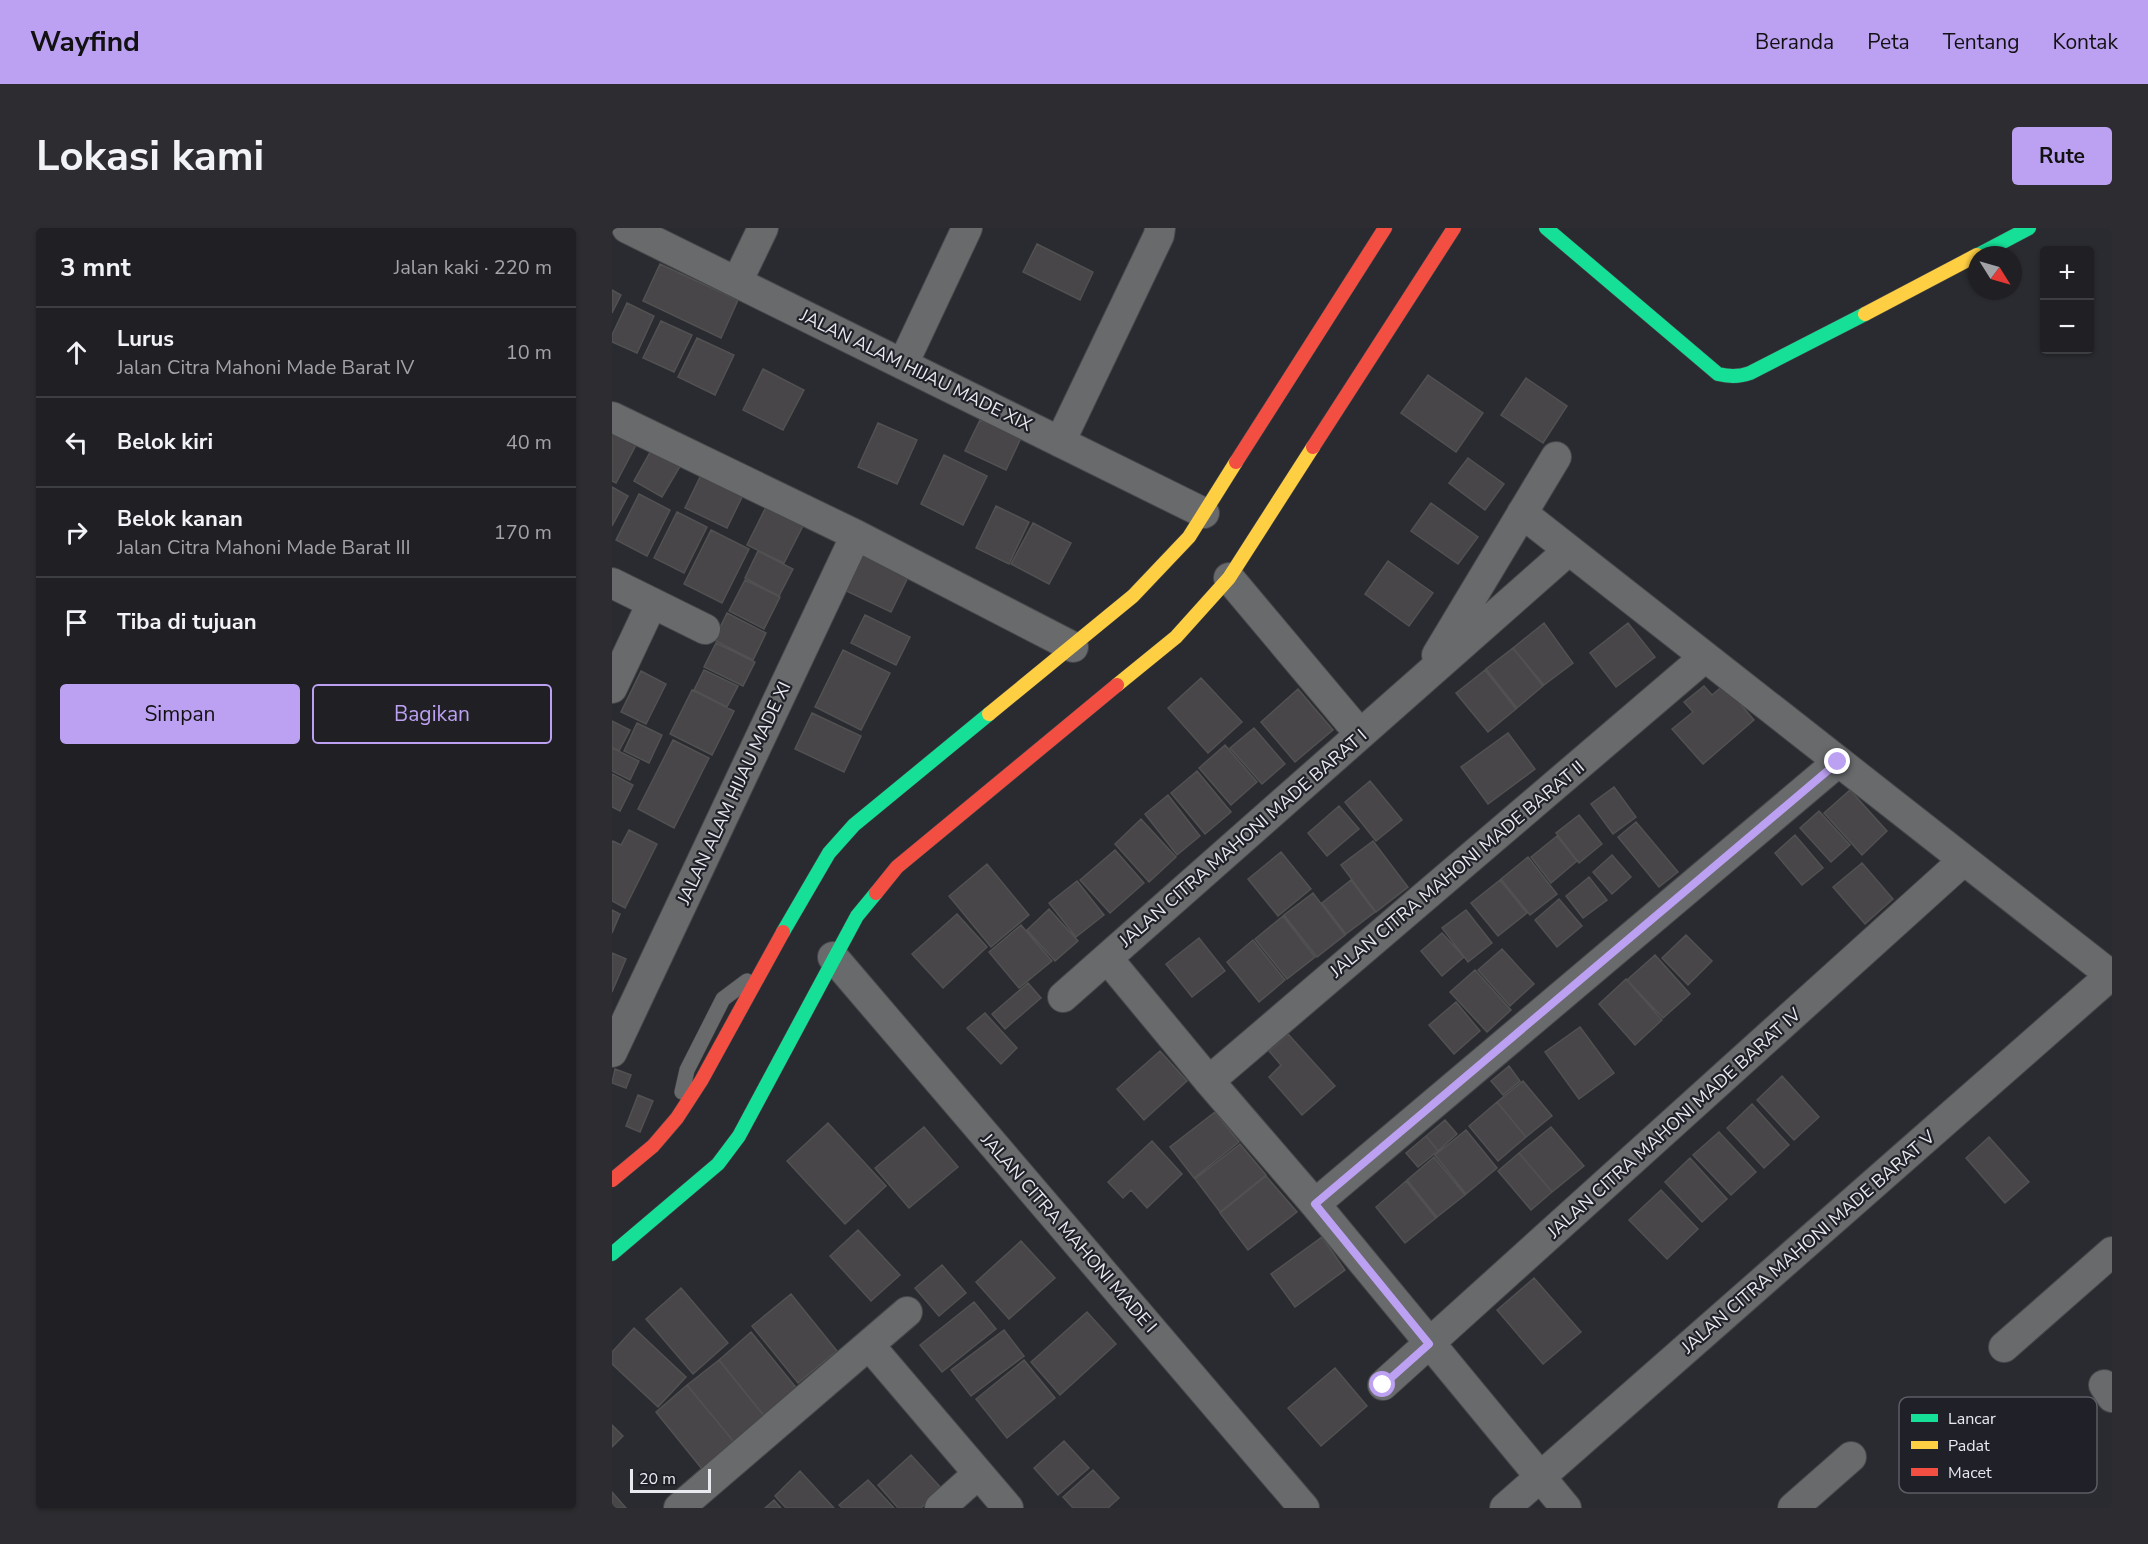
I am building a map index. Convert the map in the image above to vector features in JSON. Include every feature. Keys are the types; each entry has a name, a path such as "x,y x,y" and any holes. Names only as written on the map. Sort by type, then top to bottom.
{"main road":[{"path":"762,969 810,883 830,853 854,825 1133,596 1189,537 1385,228"},
{"path":"612,1254 718,1164 732,1146 752,1113 833,957 857,916 897,867 1176,637 1229,578 1454,228"},
{"path":"1546,228 1718,374 1731,378 1745,376 1968,260"},
{"path":"1994,246 2029,228"},
{"path":"612,1180 653,1146 677,1118"}],"street":[{"name":"JALAN ALAM HIJAU MADE XIX","path":"627,228 1204,513"},
{"path":"737,282 763,228"},
{"path":"903,364 967,228"},
{"path":"1060,442 1159,235 1160,228"},
{"path":"612,417 856,535 1073,647"},
{"name":"JALAN CITRA MAHONI MADE BARAT I","path":"1423,679 1556,457"},
{"path":"1522,513 2111,976"},
{"name":"JALAN ALAM HIJAU MADE XI","path":"612,1052 856,535"},
{"name":"JALAN CITRA MAHONI MADE BARAT I","path":"1063,998 1569,550"},
{"path":"1229,578 1360,734"},
{"path":"612,583 705,629"},
{"path":"612,687 652,603"},
{"name":"JALAN CITRA MAHONI MADE BARAT II","path":"1209,1081 1705,657"},
{"path":"1315,1204 1838,762"},
{"name":"JALAN CITRA MAHONI MADE BARAT IV","path":"1383,1385 1964,860"},
{"name":"JALAN CITRA MAHONI MADE I","path":"833,957 1304,1508"},
{"path":"1107,958 1315,1204 1566,1508"},
{"name":"JALAN CITRA MAHONI MADE BARAT V","path":"1505,1508 2111,976"},
{"path":"2004,1347 2112,1252"},
{"path":"679,1508 907,1312"},
{"path":"869,1345 1008,1508"},
{"path":"1793,1508 1851,1457"},
{"path":"940,1508 978,1474"}],"lane":[{"path":"677,1118 687,1070 723,999 762,969"}],"building":[{"path":"1037,244 1093,272 1080,300 1023,272"},
{"path":"660,264 738,300 721,338 643,301"},
{"path":"612,290 621,295 612,313"},
{"path":"627,303 654,316 637,353 612,342 612,335"},
{"path":"661,321 692,335 674,372 643,358"},
{"path":"697,338 734,355 715,395 678,377"},
{"path":"763,369 804,390 783,430 743,410"},
{"path":"1428,375 1483,413 1456,452 1401,413"},
{"path":"1526,378 1567,406 1543,443 1501,415"},
{"path":"980,420 1021,438 1006,470 965,451"},
{"path":"878,423 917,440 897,484 858,467"},
{"path":"612,430 637,443 616,483 612,481"},
{"path":"653,447 682,463 662,497 634,481"},
{"path":"944,455 987,476 963,525 921,504"},
{"path":"1468,458 1504,484 1485,510 1449,483"},
{"path":"702,473 744,493 727,528 685,508"},
{"path":"612,487 628,496 612,526"},
{"path":"639,494 670,510 647,556 616,540"},
{"path":"769,501 806,520 784,563 747,545"},
{"path":"1431,503 1478,537 1458,564 1411,531"},
{"path":"996,506 1029,522 1009,564 976,548"},
{"path":"677,512 707,527 684,573 654,558"},
{"path":"1033,523 1071,543 1049,584 1011,564"},
{"path":"711,530 749,549 722,603 684,584"},
{"path":"862,547 911,571 891,612 842,589"},
{"path":"758,551 793,569 779,596 745,578"},
{"path":"1388,561 1433,593 1409,626 1365,594"},
{"path":"745,580 780,597 764,629 729,611"},
{"path":"727,613 766,633 753,660 714,640"},
{"path":"865,615 910,637 896,665 851,643"},
{"path":"1544,623 1573,663 1544,685 1513,648"},
{"path":"1628,623 1655,657 1616,687 1590,653"},
{"path":"716,643 755,662 743,686 704,667"},
{"path":"1513,648 1543,686 1517,708 1486,669"},
{"path":"843,650 890,673 861,730 815,707"},
{"path":"704,670 738,686 727,707 694,690"},
{"path":"1485,670 1516,709 1488,732 1456,693"},
{"path":"641,671 666,684 646,724 621,712"},
{"path":"1201,678 1242,722 1208,753 1168,708"},
{"path":"1724,685 1754,720 1703,764 1672,729 1693,712 1684,702 1704,686 1712,695"},
{"path":"1298,689 1333,730 1295,762 1261,722"},
{"path":"692,690 734,711 712,755 670,734"},
{"path":"812,713 861,736 844,772 795,749"},
{"path":"612,721 630,730 619,751 612,747"},
{"path":"637,723 662,735 649,763 624,751"},
{"path":"1254,728 1285,764 1262,784 1230,748"},
{"path":"1508,733 1535,769 1488,804 1461,767"},
{"path":"673,740 709,758 674,828 638,809"},
{"path":"1225,745 1257,782 1231,805 1199,768"},
{"path":"612,748 639,761 630,780 612,771"},
{"path":"1197,771 1231,812 1205,834 1171,793"},
{"path":"612,774 633,785 620,811 612,807"},
{"path":"1370,781 1402,820 1376,841 1345,802"},
{"path":"1614,787 1636,817 1613,834 1591,804"},
{"path":"1850,790 1887,831 1862,855 1824,813"},
{"path":"1168,795 1200,836 1177,855 1145,814"},
{"path":"1339,806 1359,829 1327,856 1308,833"},
{"path":"1819,811 1850,845 1831,862 1800,828"},
{"path":"1579,815 1602,844 1579,863 1556,833"},
{"path":"1141,819 1176,857 1149,882 1115,844"},
{"path":"1636,822 1678,872 1659,887 1618,837"},
{"path":"629,830 657,844 625,908 612,901 612,843 613,841 621,845"},
{"path":"1795,835 1823,868 1802,885 1775,853"},
{"path":"1557,836 1577,861 1551,883 1531,857"},
{"path":"1373,841 1408,887 1376,912 1341,865"},
{"path":"1115,850 1144,883 1110,913 1080,880"},
{"path":"1281,852 1311,889 1278,916 1248,879"},
{"path":"1612,855 1631,877 1612,894 1593,872"},
{"path":"1528,857 1557,894 1530,915 1501,879"},
{"path":"1862,863 1893,899 1865,924 1833,887"},
{"path":"987,864 1029,915 991,947 949,896"},
{"path":"1589,877 1607,900 1583,918 1566,896"},
{"path":"1351,880 1375,912 1346,934 1322,903"},
{"path":"1500,880 1527,913 1498,936 1471,903"},
{"path":"1077,881 1104,915 1076,937 1049,903"},
{"path":"1313,893 1345,935 1317,957 1284,915"},
{"path":"1559,899 1582,926 1557,947 1535,920"},
{"path":"1049,909 1078,941 1055,961 1027,930"},
{"path":"612,910 620,914 612,933"},
{"path":"1466,910 1492,943 1468,962 1442,928"},
{"path":"957,914 987,947 943,988 912,954"},
{"path":"1283,916 1315,957 1287,979 1255,939"},
{"path":"1021,925 1052,961 1019,988 989,952"},
{"path":"1442,933 1464,957 1442,976 1421,951"},
{"path":"1686,935 1712,961 1688,985 1662,958"},
{"path":"1199,938 1225,971 1192,997 1166,964"},
{"path":"1253,940 1285,980 1259,1002 1227,962"},
{"path":"1502,949 1534,984 1510,1006 1478,970"},
{"path":"612,953 626,959 612,992"},
{"path":"1655,955 1690,994 1663,1018 1627,980"},
{"path":"1475,970 1511,1010 1487,1032 1450,992"},
{"path":"1626,979 1662,1020 1635,1045 1599,1004"},
{"path":"1028,983 1041,998 1005,1029 992,1014"},
{"path":"1456,1002 1480,1031 1454,1054 1429,1025"},
{"path":"985,1013 1017,1048 1001,1064 967,1028"},
{"path":"1580,1027 1614,1073 1579,1099 1545,1052"},
{"path":"1288,1034 1335,1086 1302,1115 1269,1077 1281,1065 1269,1051"},
{"path":"1160,1051 1187,1081 1144,1120 1117,1089"},
{"path":"1509,1066 1520,1081 1503,1095 1491,1081"},
{"path":"615,1069 631,1075 626,1088 612,1083"},
{"path":"1782,1076 1819,1117 1794,1140 1757,1100"},
{"path":"1523,1081 1552,1116 1526,1137 1497,1102"},
{"path":"638,1095 653,1101 640,1132 626,1126"},
{"path":"1497,1102 1526,1137 1498,1161 1469,1126"},
{"path":"1752,1104 1789,1145 1764,1168 1727,1128"},
{"path":"1215,1112 1239,1142 1194,1178 1170,1147"},
{"path":"1445,1120 1457,1134 1438,1151 1426,1136"},
{"path":"828,1123 886,1186 845,1224 787,1161"},
{"path":"924,1127 958,1167 909,1208 875,1168"},
{"path":"1551,1127 1584,1166 1552,1192 1519,1153"},
{"path":"1466,1130 1497,1168 1466,1194 1435,1155"},
{"path":"1719,1132 1756,1172 1731,1195 1693,1155"},
{"path":"1426,1136 1438,1151 1418,1167 1406,1153"},
{"path":"1989,1137 2029,1182 2005,1203 1966,1158"},
{"path":"1152,1141 1182,1174 1147,1208 1131,1190 1123,1198 1108,1182"},
{"path":"1240,1144 1266,1175 1220,1212 1195,1179"},
{"path":"1519,1153 1552,1192 1531,1210 1498,1171"},
{"path":"1434,1157 1465,1195 1437,1217 1407,1180"},
{"path":"1690,1158 1727,1199 1702,1222 1665,1182"},
{"path":"1266,1176 1297,1212 1248,1250 1220,1213"},
{"path":"1406,1181 1436,1218 1405,1243 1376,1207"},
{"path":"1661,1190 1698,1229 1667,1259 1629,1220"},
{"path":"858,1230 900,1275 871,1301 830,1256"},
{"path":"1322,1237 1345,1270 1295,1307 1271,1274"},
{"path":"1021,1241 1055,1278 1009,1319 976,1282"},
{"path":"942,1265 966,1293 939,1316 915,1288"},
{"path":"1534,1278 1581,1332 1543,1364 1497,1310"},
{"path":"681,1288 728,1343 693,1374 646,1319"},
{"path":"791,1294 837,1351 798,1383 752,1326"},
{"path":"974,1302 996,1329 942,1372 920,1345"},
{"path":"1087,1312 1116,1344 1060,1395 1031,1362"},
{"path":"634,1328 686,1377 658,1407 612,1364 612,1352"},
{"path":"1004,1330 1024,1356 971,1396 951,1370"},
{"path":"751,1332 798,1390 765,1417 719,1360"},
{"path":"719,1360 765,1417 734,1442 687,1385"},
{"path":"1024,1360 1055,1398 1007,1438 976,1399"},
{"path":"1335,1368 1367,1406 1321,1446 1288,1408"},
{"path":"687,1385 734,1442 702,1469 656,1412"},
{"path":"612,1425 623,1436 612,1447"},
{"path":"1064,1441 1089,1468 1058,1495 1034,1468"},
{"path":"911,1455 942,1489 921,1508 898,1508 878,1485"},
{"path":"1093,1470 1119,1498 1108,1508 1073,1508 1063,1497"},
{"path":"800,1471 834,1508 786,1508 775,1496"},
{"path":"868,1480 894,1508 842,1508 839,1505"},
{"path":"612,1492 626,1508 612,1508"},
{"path":"774,1500 781,1508 765,1508"}],"traffic: fast":[{"path":"1546,228 1718,374 1734,376 1750,373 1865,314"},
{"path":"1995,246 2029,228"},
{"path":"783,932 829,853 854,825 989,714"},
{"path":"612,1254 718,1164 739,1136 857,916 876,893"}],"traffic: slow":[{"path":"1865,314 1968,260"},
{"path":"1117,685 1176,637 1229,578 1313,447"},
{"path":"989,714 1133,596 1189,537 1236,462"}],"traffic: jam":[{"path":"1236,462 1385,228"},
{"path":"1313,447 1454,228"},
{"path":"876,893 897,867 1117,685"},
{"path":"612,1180 653,1146 677,1118 701,1081 783,932"}],"route":[{"path":"1383,1385 1429,1344 1315,1204 1838,762"}]}
